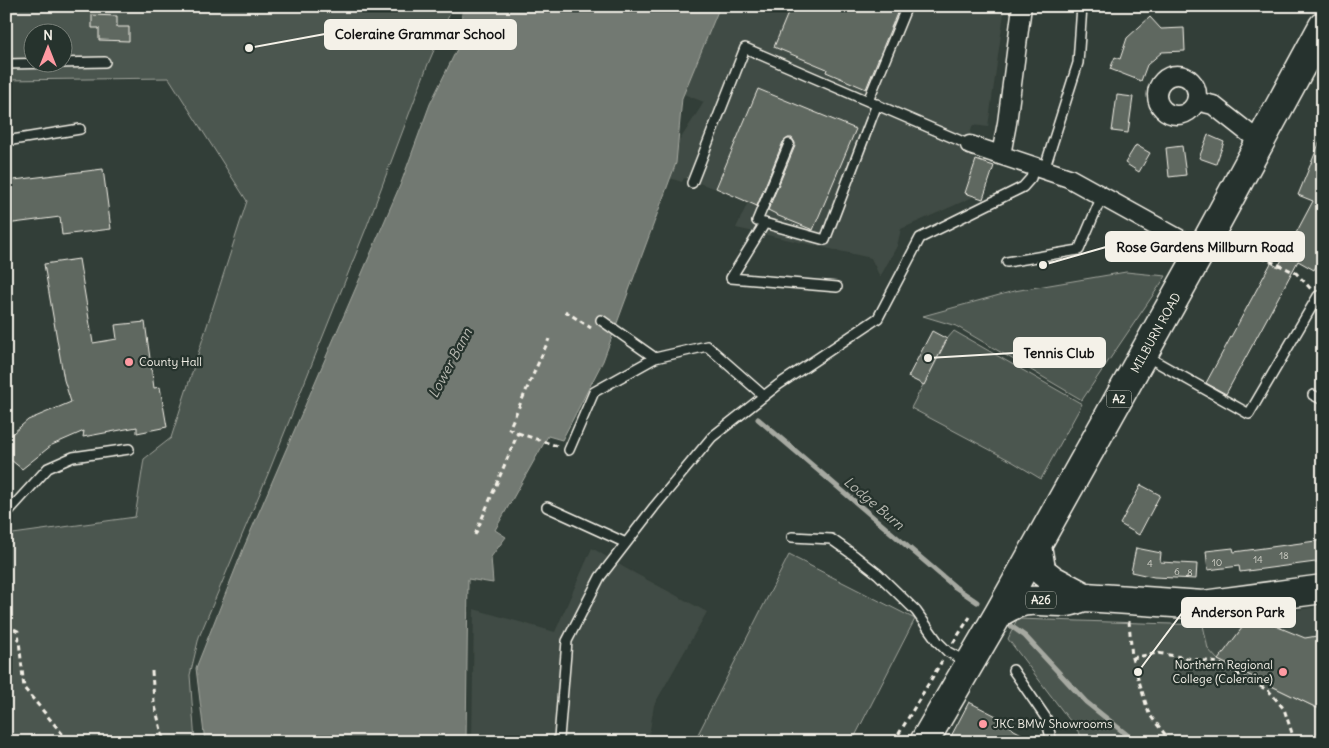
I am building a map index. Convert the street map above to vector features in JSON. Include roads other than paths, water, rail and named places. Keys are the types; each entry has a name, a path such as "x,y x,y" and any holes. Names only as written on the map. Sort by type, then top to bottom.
{"main road":[{"name":"MILBURN ROAD","path":"924,742 959,658 1037,546 1204,246 1323,26"},
{"name":"A26","path":"1037,546 1041,570 1053,580 1085,597"},
{"name":"A26","path":"985,621 1012,605 1032,600 1068,602 1085,597 1203,605 1323,589"}],"street":[{"path":"1001,155 1008,122 1022,6"},
{"path":"1196,101 1213,105 1260,142"},
{"path":"970,145 1069,178 1204,246"}],"lane":[{"path":"789,144 757,221 825,240 907,6"},
{"path":"557,742 559,738 567,641 600,577 654,507 712,437 778,385 878,318 920,238 1023,187 1031,178 1039,168 1078,63 1082,6"},
{"path":"692,184 745,48 970,145"},
{"path":"6,64 105,62"},
{"path":"6,141 80,129"},
{"path":"1007,262 1079,250 1102,196"},
{"path":"765,223 731,278 837,286"},
{"path":"1144,355 1249,414 1318,296"},
{"path":"601,320 655,358"},
{"path":"569,450 594,392 655,358 708,346 764,396"},
{"path":"1313,394 1323,400"},
{"path":"6,514 48,468 73,457 129,449"},
{"path":"547,507 626,543"},
{"path":"792,536 830,539 855,556 878,574 916,611 938,642 959,658"},
{"path":"1013,670 1046,718 1052,742"}],"water":[{"name":"Lower Bann","path":"463,6 720,6 682,98 676,163 603,361 562,440 548,436 495,530 506,537 491,557 493,583 468,579 466,742 205,742 196,668 244,547 401,183 430,104 458,47"}],"waterway":[{"name":"Lodge Burn","path":"758,419 955,587 977,602"},
{"name":"Lodge Burn","path":"1004,621 1025,636 1086,702 1136,742"}],"place":[{"name":"Coleraine Grammar School","path":"249,48"},
{"name":"Rose Gardens Millburn Road","path":"1043,265"},
{"name":"Tennis Club","path":"928,358"},
{"name":"County Hall","path":"129,362"},
{"name":"Anderson Park","path":"1138,672"},
{"name":"Northern Regional College (Coleraine)","path":"1283,672"},
{"name":"JKC BMW Showrooms","path":"983,724"}]}
